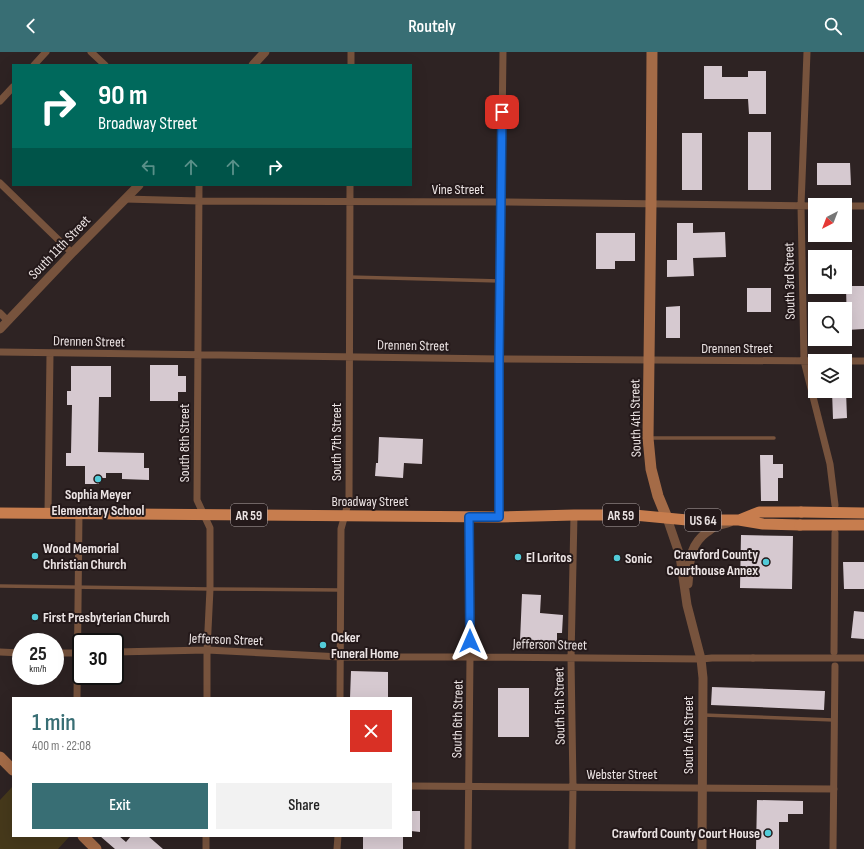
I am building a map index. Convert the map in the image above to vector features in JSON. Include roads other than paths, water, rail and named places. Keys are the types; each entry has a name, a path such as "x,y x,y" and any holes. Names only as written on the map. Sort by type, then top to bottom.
{"main road":[{"name":"South 4th Street","path":"652,52 648,438 651,468 658,496 667,518"},
{"name":"Broadway Street","path":"738,520 759,512 864,513"},
{"name":"Broadway Street","path":"0,513 469,517 634,515 687,520 738,520 763,524 864,525"},
{"path":"0,757 12,769"},
{"path":"83,837 96,849"}],"street":[{"path":"35,64 46,52"},
{"path":"91,52 104,64"},
{"path":"254,64 265,52"},
{"path":"351,52 351,64"},
{"path":"499,517 499,359 503,52"},
{"name":"South 3rd Street","path":"807,52 801,205 804,361 830,464 835,506"},
{"path":"0,101 12,88"},
{"path":"0,183 72,253"},
{"name":"South 11th Street","path":"0,329 137,186"},
{"name":"South 8th Street","path":"199,186 197,500 210,528 207,697"},
{"name":"South 7th Street","path":"340,697 341,530 349,500 350,186"},
{"name":"Vine Street","path":"125,199 199,201 501,202 808,206"},
{"path":"852,206 864,206"},
{"path":"0,313 8,321"},
{"name":"Drennen Street","path":"0,352 50,354 808,361"},
{"path":"48,513 50,354"},
{"path":"852,361 864,361"},
{"path":"79,513 79,633"},
{"name":"South 5th Street","path":"572,849 573,787 571,658 574,515"},
{"name":"South 6th Street","path":"468,849 470,657 469,517"},
{"name":"South 4th Street","path":"667,518 680,556 686,605 701,659 703,678 702,849"},
{"path":"686,605 690,560 692,550 696,542 702,535 714,527 738,520"},
{"path":"834,652 835,533"},
{"name":"Jefferson Street","path":"124,652 207,650 341,657 701,659 864,658"},
{"path":"0,652 12,652"},
{"path":"833,849 834,666"},
{"path":"77,697 78,685"},
{"name":"Webster Street","path":"412,786 834,789"},
{"path":"206,837 206,849"},
{"path":"337,849 338,837"}],"lane":[{"path":"349,277 500,281"},
{"path":"648,438 774,438"},
{"path":"0,586 340,590"},
{"path":"703,715 834,720"}],"place":[{"name":"Sophia Meyer Elementary School","path":"98,479"},
{"name":"Wood Memorial Christian Church","path":"35,556"},
{"name":"El Loritos","path":"518,557"},
{"name":"Sonic","path":"617,558"},
{"name":"Crawford County Courthouse Annex","path":"766,562"},
{"name":"First Presbyterian Church","path":"35,617"},
{"name":"Ocker Funeral Home","path":"323,645"},
{"name":"Crawford County Court House","path":"768,833"}]}
